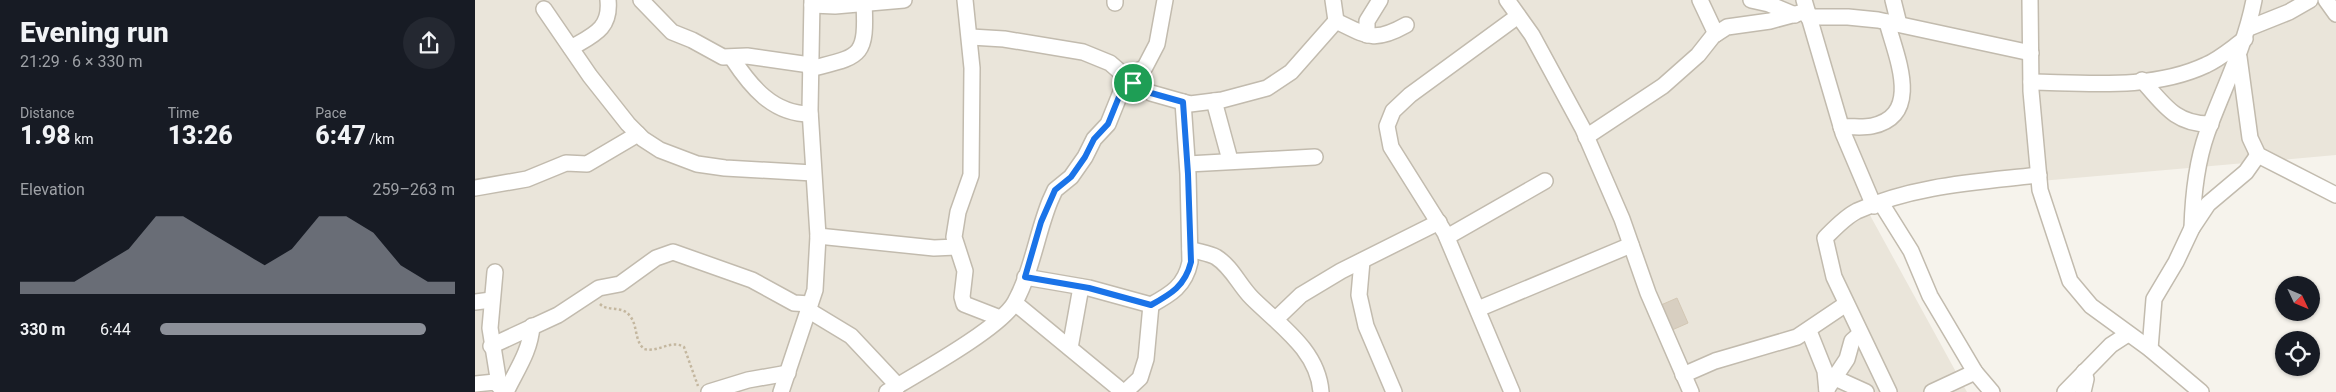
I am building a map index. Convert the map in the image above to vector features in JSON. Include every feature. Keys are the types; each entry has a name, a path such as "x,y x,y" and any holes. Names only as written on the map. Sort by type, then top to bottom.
{"street":[{"path":"571,48 595,33 605,23 609,13 608,0"},
{"path":"641,0 672,32 693,40 723,57 747,56 810,67 855,56 863,45 865,27 863,3"},
{"path":"781,392 815,290 817,236 810,114 812,2 835,6 903,0"},
{"path":"965,0 971,37 973,92 971,175 958,212 955,237 965,271 962,297 964,304 1000,318"},
{"path":"486,338 532,326 559,315 599,288 620,284 656,258 673,252 752,280 794,303 809,307 851,336 892,389 958,349 1000,318 1015,304 1041,222 1055,190 1071,177 1085,157 1094,139 1108,124 1127,77 1145,67 1157,44 1165,0"},
{"path":"971,37 1004,39 1083,52 1110,63 1151,93 1190,104 1214,101 1267,88 1291,72 1336,21 1333,0"},
{"path":"1367,35 1367,21 1380,0"},
{"path":"1507,0 1532,35 1586,137 1622,219 1648,293 1691,392"},
{"path":"1700,0 1716,34"},
{"path":"1751,0 1803,11 1893,23 2031,54"},
{"path":"1841,127 1872,126 1887,120 1899,105 1903,92 1893,23 1893,0"},
{"path":"2030,0 2031,82 2040,190 2070,281 2091,306 2150,349 2201,392"},
{"path":"2192,228 2195,176 2211,124 2247,34 2254,0"},
{"path":"2031,82 2110,83 2142,80 2191,71 2208,64 2247,34 2310,0"},
{"path":"2326,0 2336,14"},
{"path":"544,9 590,76 637,134 660,150 697,164 725,168 813,173"},
{"path":"1586,137 1663,86 1685,68 1716,34 1727,27 1770,21 1803,11"},
{"path":"1803,11 1841,127 1878,204 1911,251 1930,296 1975,372 1992,392"},
{"path":"1508,391 1478,309 1447,236 1391,147 1387,126 1393,111 1410,95 1518,16"},
{"path":"1336,21 1367,35 1389,35 1406,25"},
{"path":"2239,56 2250,138 2258,155 2336,195"},
{"path":"732,58 743,74 772,104 795,114 810,114"},
{"path":"2142,80 2167,108 2186,122 2211,124"},
{"path":"1214,101 1230,160"},
{"path":"1025,277 1081,287 1151,305 1182,285 1188,273 1190,250 1188,164 1183,102"},
{"path":"475,188 527,179 566,163 587,164 637,134"},
{"path":"2150,349 2154,299 2192,228 2208,204 2246,172 2258,155"},
{"path":"1188,164 1230,160 1315,157"},
{"path":"1889,392 1834,277 1825,238 1856,211 1878,204 1945,186 2039,175"},
{"path":"1447,236 1545,181"},
{"path":"1276,319 1301,295 1341,271 1439,222"},
{"path":"817,236 925,247 957,247"},
{"path":"1478,309 1631,245"},
{"path":"1190,250 1215,256 1226,265 1251,297 1276,319 1309,355 1321,383 1321,392"},
{"path":"1362,261 1359,295 1364,318 1383,369 1394,392"},
{"path":"495,272 486,338 503,389"},
{"path":"1070,348 1081,287"},
{"path":"475,302 491,300"},
{"path":"1015,304 1070,348 1129,391 1140,378 1146,359 1151,305"},
{"path":"1683,375 1715,361 1797,337 1809,331 1846,304"},
{"path":"503,389 526,357 531,342 532,326"},
{"path":"1809,331 1830,386"},
{"path":"1830,386 1850,353 1852,342 1860,334"},
{"path":"2065,392 2111,345 2128,334"},
{"path":"1932,392 1975,372"},
{"path":"2084,372 2086,390"},
{"path":"709,392 736,383 788,373"},
{"path":"475,384 488,381 503,389"},
{"path":"736,383 752,392"},
{"path":"1830,386 1866,392"}],"path":[{"path":"589,295 606,309 619,309 630,316 638,342 644,349 656,350 673,344 684,347 701,392"}],"shaded area":[{"path":"475,0 2336,0 2336,155 1860,197 1967,392 475,392"}],"building":[{"path":"1677,298 1688,323 1672,330 1661,305"}],"route":[{"path":"1127,77 1133,83 1151,93 1183,102 1191,262 1182,285 1176,291 1151,305 1089,288 1025,277 1041,222 1055,190 1071,177 1098,133 1108,124 1127,77"}]}
